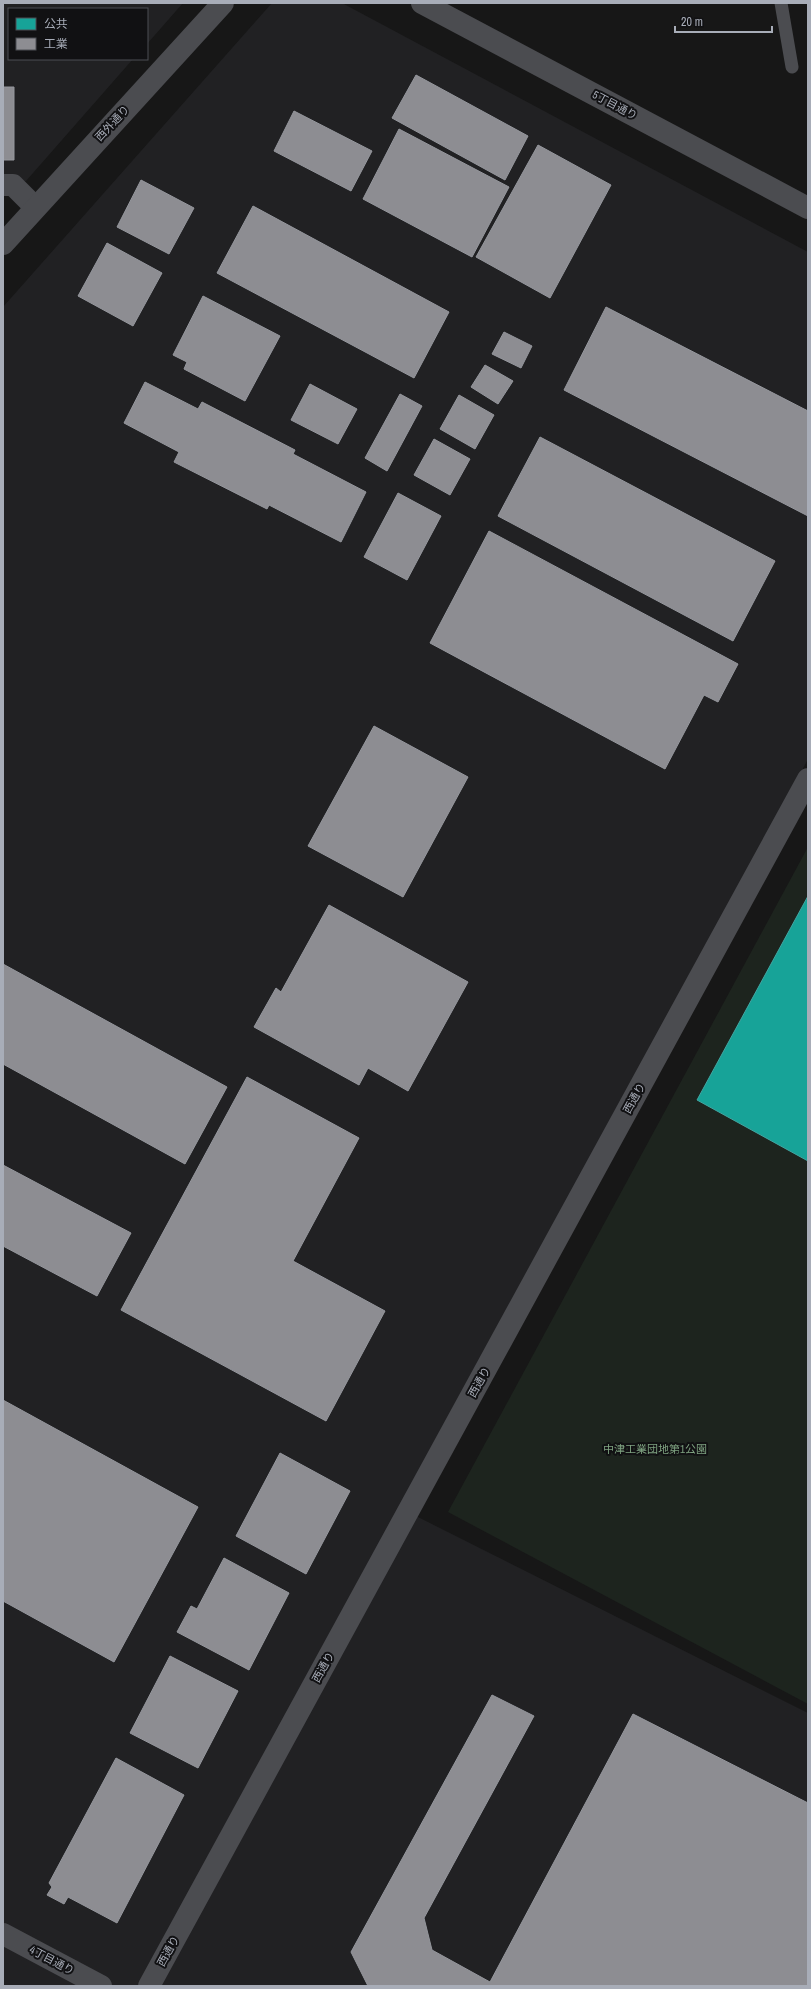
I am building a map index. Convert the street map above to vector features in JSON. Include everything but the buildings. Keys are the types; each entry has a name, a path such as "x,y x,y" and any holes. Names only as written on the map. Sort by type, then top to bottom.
{"street":[{"name":"西外通り","path":"3,244 35,207 223,3"},
{"name":"5丁目通り","path":"422,3 808,208"},
{"path":"3,185 13,185 35,207"},
{"name":"西通り","path":"149,1986 808,778"},
{"name":"4丁目通り","path":"3,1934 101,1986"}],"lane":[{"path":"781,3 792,67"}],"shaded area":[{"path":"3,3 183,3 148,43 148,8 8,8 8,60 132,60 26,181 3,180"},
{"path":"272,3 342,3 808,252 808,759 408,1512 808,1713 808,1986 3,1986 3,307"}],"green space":[{"name":"中津工業団地第1公園","path":"808,847 808,1704 448,1512"}]}
